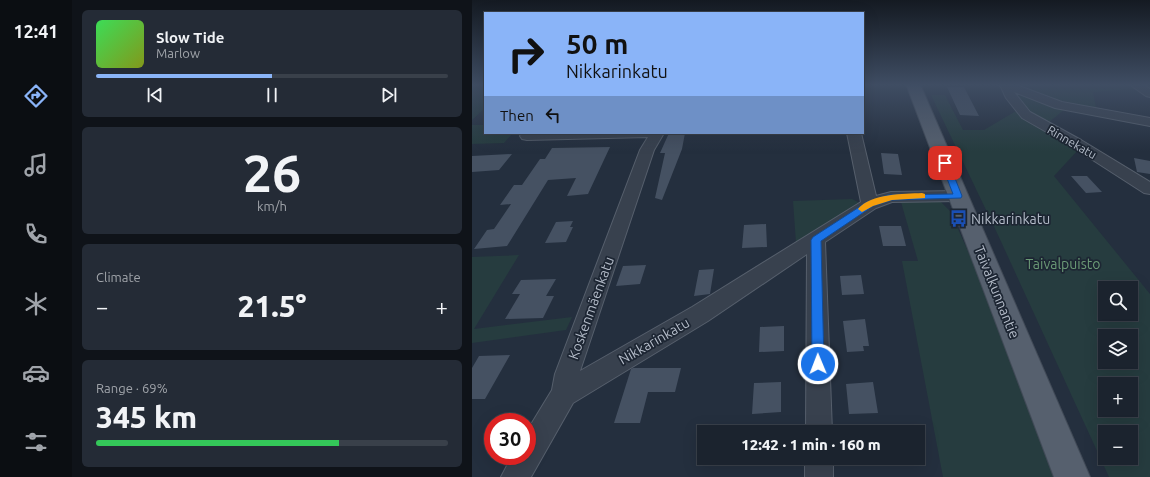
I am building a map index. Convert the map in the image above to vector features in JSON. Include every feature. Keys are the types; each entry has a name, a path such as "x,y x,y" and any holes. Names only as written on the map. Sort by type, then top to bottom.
{"main road":[{"name":"Taivalkunnantie","path":"922,106 1072,477"}],"street":[{"name":"Rinnekatu","path":"1019,106 1026,115 1076,143 1150,189"},
{"path":"1066,106 1150,122"},
{"path":"529,134 527,136 610,134"},
{"name":"Koskenmäenkatu","path":"515,477 564,394 567,374 647,150 656,134"},
{"path":"854,134 870,204"},
{"name":"Nikkarinkatu","path":"564,394 700,314 870,204 891,197 958,196"},
{"path":"816,240 819,425"},
{"path":"819,465 819,477"}],"green space":[{"path":"472,106 484,106 484,109 472,120"},
{"name":"Taivalpuisto","path":"936,106 951,106 963,130 984,130 1016,111 1078,150 1054,176 1150,294 1150,477 1109,477 1103,465 1138,465 1138,425 1098,425 1098,453 998,235"},
{"path":"1024,106 1057,106 1065,109 1048,123 1028,111"},
{"path":"472,125 484,125 484,134 512,134 504,143 472,144"},
{"path":"852,199 858,202 858,205 796,243 793,201"},
{"path":"940,201 950,211 988,296 1057,477 943,477 902,261 918,261 901,202"},
{"path":"519,255 474,329 572,317 566,330 472,343 472,257"}],"building":[{"path":"956,106 974,106 979,116 960,115"},
{"path":"669,134 685,134 682,149 662,200 655,198 665,153 660,153"},
{"path":"610,147 588,194 567,196 576,178 548,180 507,246 474,249 487,230 494,229 511,204 500,205 514,185 522,185 540,159 545,159 552,148"},
{"path":"881,153 898,154 902,175 884,174"},
{"path":"512,154 499,170 472,172 472,156"},
{"path":"1134,158 1150,161 1150,174 1137,172"},
{"path":"1071,176 1087,176 1102,192 1086,193"},
{"path":"573,221 570,227 573,227 566,242 545,243 556,222"},
{"path":"766,224 767,247 742,248 744,225"},
{"path":"879,226 901,226 906,246 883,246"},
{"path":"646,265 640,284 616,286 623,266"},
{"path":"714,269 710,294 694,296 699,270"},
{"path":"861,275 864,294 842,295 840,276"},
{"path":"556,279 546,296 554,296 543,318 505,319 520,294 512,294 521,280"},
{"path":"865,319 869,346 863,346 864,351 847,352 843,321"},
{"path":"784,326 784,351 759,352 760,327"},
{"path":"510,355 485,399 472,399 472,368 479,356"},
{"path":"681,368 675,392 648,392 640,423 614,423 631,369"},
{"path":"781,382 781,412 752,414 754,383"},
{"path":"873,382 878,413 849,414 846,384"}],"slow traffic":[{"path":"862,209 870,204 891,197 922,196"}],"place":[{"name":"Nikkarinkatu","path":"958,219"}],"route":[{"path":"818,364 816,240 870,204 891,197 932,195 958,196 945,163"}]}
